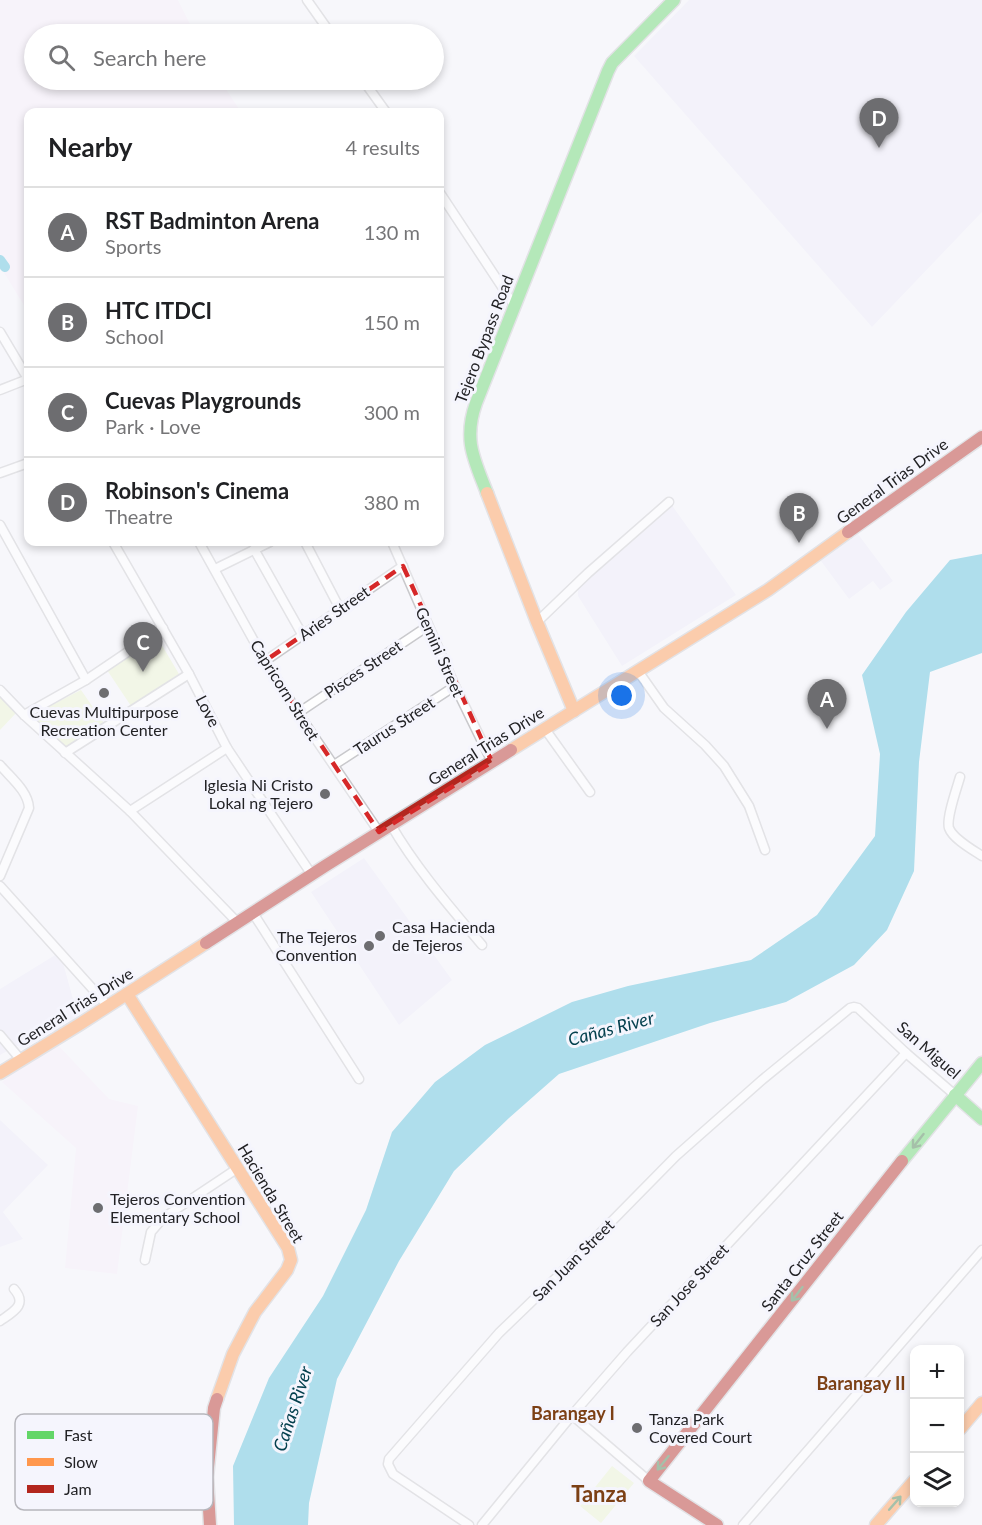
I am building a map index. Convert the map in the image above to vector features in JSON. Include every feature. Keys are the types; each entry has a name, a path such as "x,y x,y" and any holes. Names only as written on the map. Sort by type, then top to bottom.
{"main road":[{"name":"Tejero Bypass Road","path":"574,711 474,459 468,432 474,408 608,71 612,63 674,0"},
{"name":"General Trias Drive","path":"0,1073 768,590 982,437"},
{"name":"Hacienda Street","path":"127,994 288,1248 291,1260 287,1270 255,1312 233,1354 214,1407 213,1417"},
{"name":"Santa Cruz Street","path":"649,1481 982,1064"},
{"name":"San Miguel","path":"955,1095 982,1119"},
{"path":"964,1424 982,1403"},
{"path":"649,1481 717,1525"},
{"path":"876,1525 910,1487"},
{"name":"Hacienda Street","path":"209,1510 210,1525"}],"street":[{"path":"307,0 325,24"},
{"path":"370,90 383,108"},
{"path":"444,199 514,305"},
{"path":"0,332 24,372"},
{"path":"0,390 24,381"},
{"path":"0,473 24,464"},
{"path":"537,622 588,573 669,502"},
{"path":"0,525 86,680"},
{"name":"Love","path":"115,546 189,675 227,748 312,875"},
{"name":"Capricorn Street","path":"201,546 265,661 380,832"},
{"path":"215,569 261,546"},
{"path":"307,546 339,609"},
{"name":"Gemini Street","path":"394,546 455,686 492,762"},
{"path":"254,549 303,636"},
{"name":"Aries Street","path":"265,661 403,566"},
{"name":"Pisces Street","path":"298,713 428,626"},
{"path":"24,715 86,680 163,628"},
{"path":"638,671 664,708 705,745 724,766 749,806 765,850"},
{"path":"65,753 189,675"},
{"name":"Taurus Street","path":"334,765 455,686"},
{"path":"0,690 24,715 130,811 238,922"},
{"path":"544,729 590,792"},
{"path":"130,811 227,748"},
{"path":"0,765 24,792 29,808 0,876"},
{"path":"960,777 949,817 949,828 955,836 982,856"},
{"path":"391,825 441,895 482,945"},
{"path":"0,886 108,1006"},
{"path":"253,913 359,1079"},
{"name":"San Miguel","path":"854,1007 858,1008 955,1095"},
{"name":"San Juan Street","path":"469,1525 393,1474 389,1469 389,1459 499,1333 676,1156 762,1080 854,1007"},
{"path":"0,1035 21,1060"},
{"name":"San Jose Street","path":"482,1525 627,1352 906,1053"},
{"path":"145,1260 151,1232 162,1218 238,1168"},
{"path":"743,1525 982,1250"},
{"path":"0,1321 16,1311 20,1303 14,1289"},
{"path":"572,1415 649,1481"}],"highlighted area":[{"path":"403,566 492,762 379,832 265,661"}],"shaded area":[{"path":"0,0 178,0 190,24 24,24 24,90 227,90 238,108 24,108 24,305 0,266"},
{"path":"689,0 982,0 982,212 872,327 634,56"},
{"path":"671,504 736,595 622,666 578,596 578,584"},
{"path":"858,534 893,581 880,590 873,581 849,599 821,561"},
{"name":"Casa Hacienda de Tejeros","path":"364,858 452,980 399,1025 311,892"},
{"path":"60,952 80,1024 36,1036 0,1055 0,989"},
{"name":"Tejeros Convention Elementary School","path":"55,1042 109,1099 138,1106 117,1274 65,1268 76,1148 2,1082"},
{"path":"0,1120 48,1165 3,1212 23,1239 0,1247"}],"green space":[{"path":"157,637 179,674 131,706 107,670"},
{"path":"81,690 104,723 65,747 30,716"},
{"path":"0,695 17,712 0,730"},
{"path":"612,1466 634,1483 601,1523 580,1506"}],"water":[{"name":"Cañas River","path":"982,554 982,653 930,672 919,762 914,871 887,930 854,965 786,1002 710,1023 559,1074 509,1118 454,1171 399,1261 337,1379 309,1503 308,1525 234,1525 233,1466 269,1378 323,1296 366,1210 392,1132 435,1082 485,1045 572,1002 628,986 751,960 817,915 875,836 880,754 862,675 906,612 950,560"}],"waterway":[{"path":"0,260 5,267"}],"traffic: fast":[{"path":"487,493 474,459 470,439 470,428 476,403 608,71 612,63 674,0"},
{"path":"902,1161 982,1063"},
{"path":"955,1095 982,1119"}],"traffic: slow":[{"path":"487,493 574,711"},
{"path":"511,750 768,590 848,532"},
{"path":"0,1073 206,943"},
{"path":"127,994 288,1248 291,1260 287,1270 255,1312 233,1354 217,1399"},
{"path":"964,1424 982,1403"},
{"path":"876,1525 910,1486"}],"traffic: jam":[{"path":"848,532 982,437"},
{"path":"206,943 511,750"},
{"path":"717,1525 649,1481 902,1161"},
{"path":"213,1418 217,1399"},
{"path":"209,1510 210,1525"}],"place":[{"name":"Robinson's Cinema","path":"879,148"},
{"name":"HTC ITDCI","path":"799,543"},
{"name":"Cuevas Playgrounds","path":"143,672"},
{"name":"Cuevas Multipurpose Recreation Center","path":"104,693"},
{"name":"RST Badminton Arena","path":"827,729"},
{"name":"Iglesia Ni Cristo Lokal ng Tejero","path":"325,794"},
{"name":"Casa Hacienda de Tejeros","path":"380,936"},
{"name":"The Tejeros Convention","path":"369,946"},
{"name":"Tejeros Convention Elementary School","path":"98,1208"},
{"name":"Tanza Park Covered Court","path":"637,1428"}],"district":[{"name":"Barangay II","path":"861,1384"},
{"name":"Barangay I","path":"573,1414"},
{"name":"Tanza","path":"599,1494"}]}
